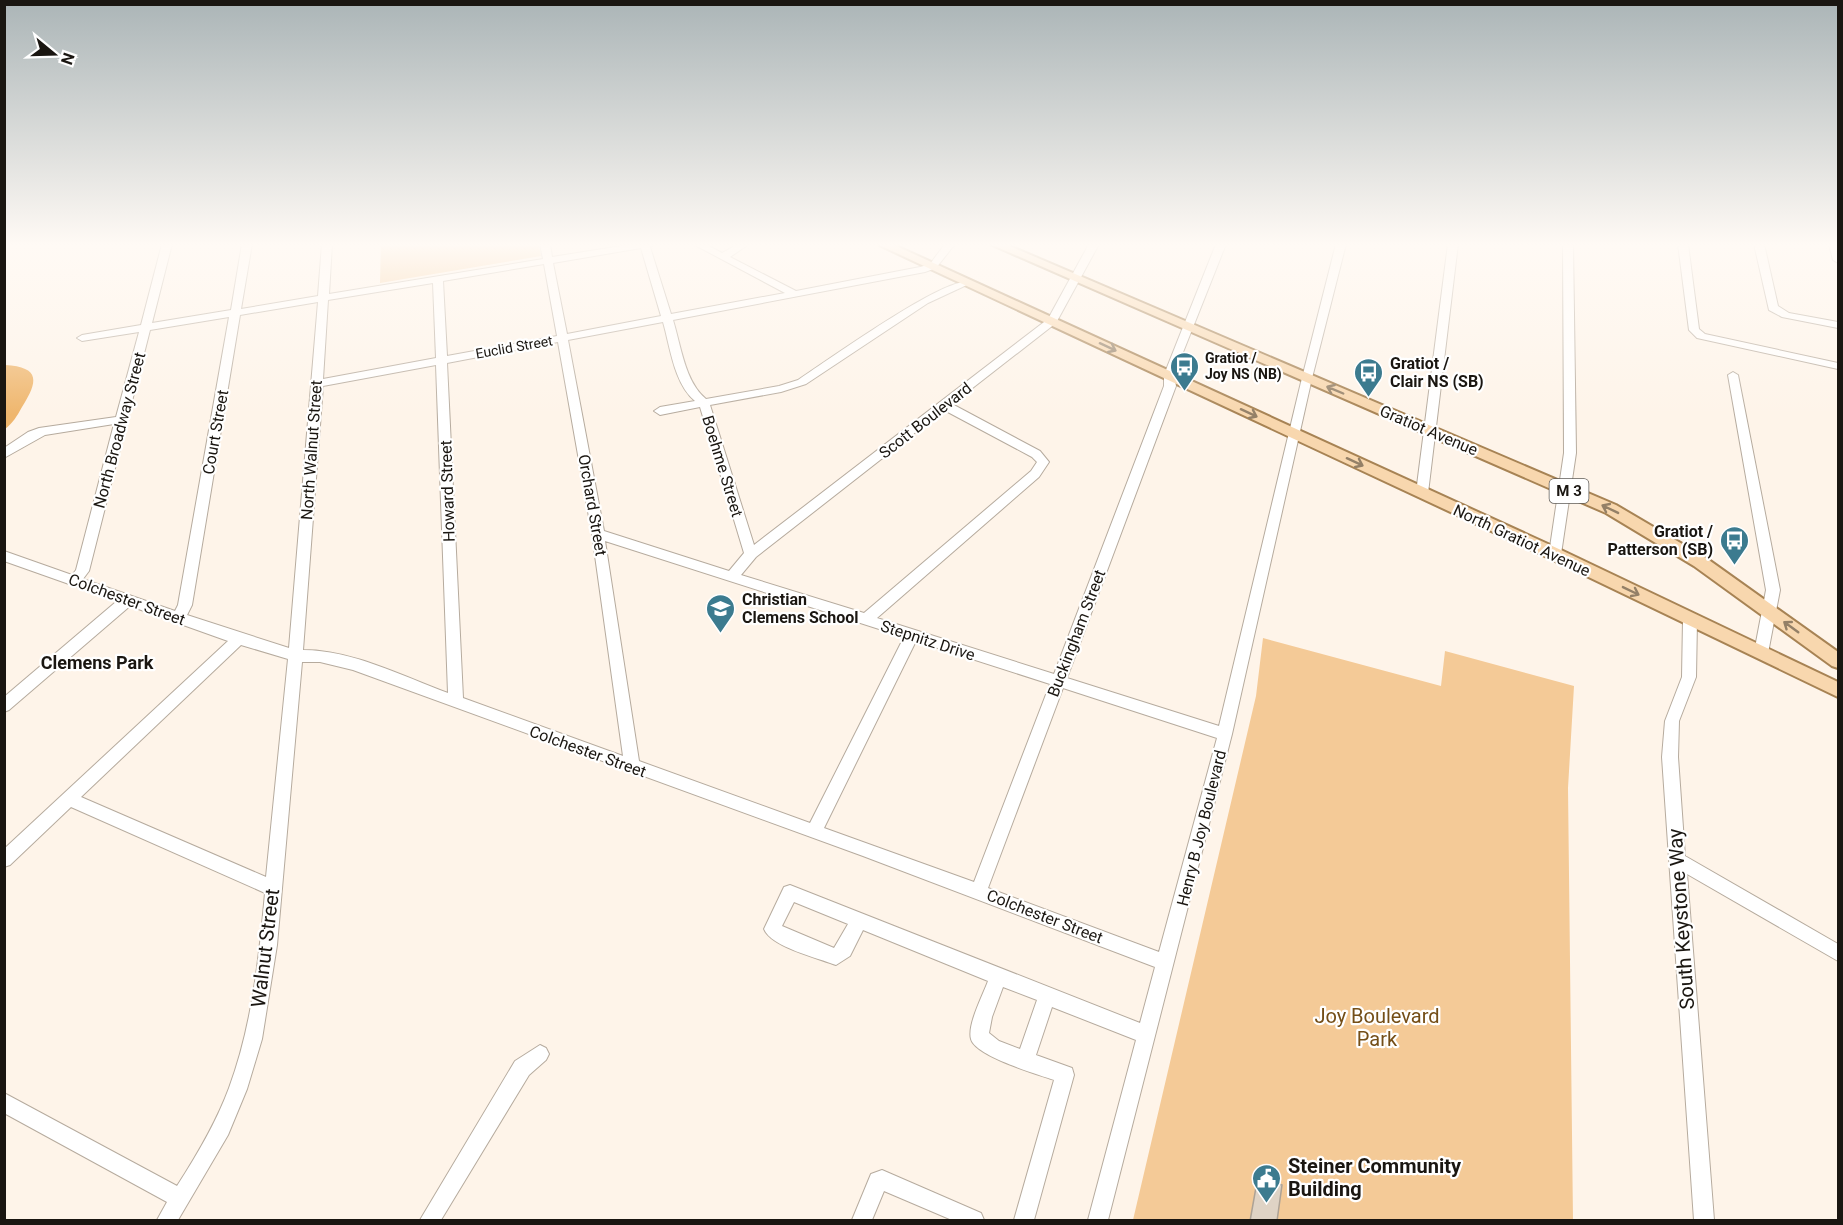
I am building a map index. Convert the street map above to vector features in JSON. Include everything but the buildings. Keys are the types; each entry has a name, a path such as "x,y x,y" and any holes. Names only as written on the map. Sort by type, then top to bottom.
{"main road":[{"name":"North Gratiot Avenue","path":"1007,301 1555,554 1839,690"},
{"name":"Gratiot Avenue","path":"1127,301 1564,489 1635,522 1700,562 1839,661"}],"street":[{"name":"North Broadway Street","path":"75,580 82,571 153,301"},
{"name":"Court Street","path":"178,618 185,605 238,301"},
{"path":"82,339 305,301"},
{"name":"North Walnut Street","path":"297,656 323,301"},
{"name":"Howard Street","path":"439,301 456,702"},
{"name":"Orchard Street","path":"556,301 598,534 632,767"},
{"name":"Boehme Street","path":"662,301 686,381 693,394 704,403 751,554"},
{"name":"Euclid Street","path":"316,384 764,301"},
{"path":"660,411 781,389 802,382 924,301"},
{"name":"Scott Boulevard","path":"732,576 751,554 1052,321 1063,301"},
{"name":"Buckingham Street","path":"979,890 1170,386 1169,375 1198,301"},
{"name":"Henry B Joy Boulevard","path":"1098,1221 1225,734 1326,301"},
{"path":"1422,493 1446,301"},
{"path":"1555,554 1570,453 1569,301"},
{"path":"1690,301 1694,330 1697,334 1717,341 1839,366"},
{"path":"1772,301 1773,308 1786,315 1839,325"},
{"path":"1733,375 1773,590 1761,653"},
{"path":"865,620 1035,474 1043,462 944,405"},
{"path":"4,454 32,435 43,431 120,420"},
{"name":"Stepnitz Drive","path":"598,534 1225,734"},
{"name":"Colchester Street","path":"6,559 75,580 239,639 297,656 320,656 355,665 632,767 979,890 1166,963"},
{"path":"4,706 128,600"},
{"name":"South Keystone Way","path":"1690,620 1689,677 1672,721 1670,737 1704,1221"},
{"path":"814,831 912,635"},
{"path":"4,860 239,639"},
{"name":"Walnut Street","path":"167,1221 224,1126 245,1068 256,1025 266,956 297,656"},
{"path":"69,799 272,888"},
{"path":"1677,860 1839,953"},
{"path":"859,921 844,950 836,957 781,936 772,929 790,893 859,921 998,978 1147,1035"},
{"path":"998,978 983,1017 979,1037 993,1048 1065,1075 1024,1221"},
{"path":"1026,1059 1047,996"},
{"path":"430,1221 522,1068 540,1054"},
{"path":"4,1102 181,1199"},
{"path":"862,1221 878,1181 882,1180 965,1219"}],"green space":[{"name":"Joy Boulevard Park","path":"1263,638 1441,686 1445,651 1574,686 1568,788 1573,1220 1133,1220 1256,696"}],"shaded area":[{"path":"5,365 25,369 33,377 33,383 13,422 5,429"}],"place":[{"name":"Gratiot / Joy NS (NB)","path":"1184,392"},
{"name":"Gratiot / Clair NS (SB)","path":"1369,398"},
{"name":"Gratiot / Patterson (SB)","path":"1734,566"},
{"name":"Christian Clemens School","path":"721,634"},
{"name":"Steiner Community Building","path":"1267,1204"}],"district":[{"name":"Clemens Park","path":"97,663"}]}
